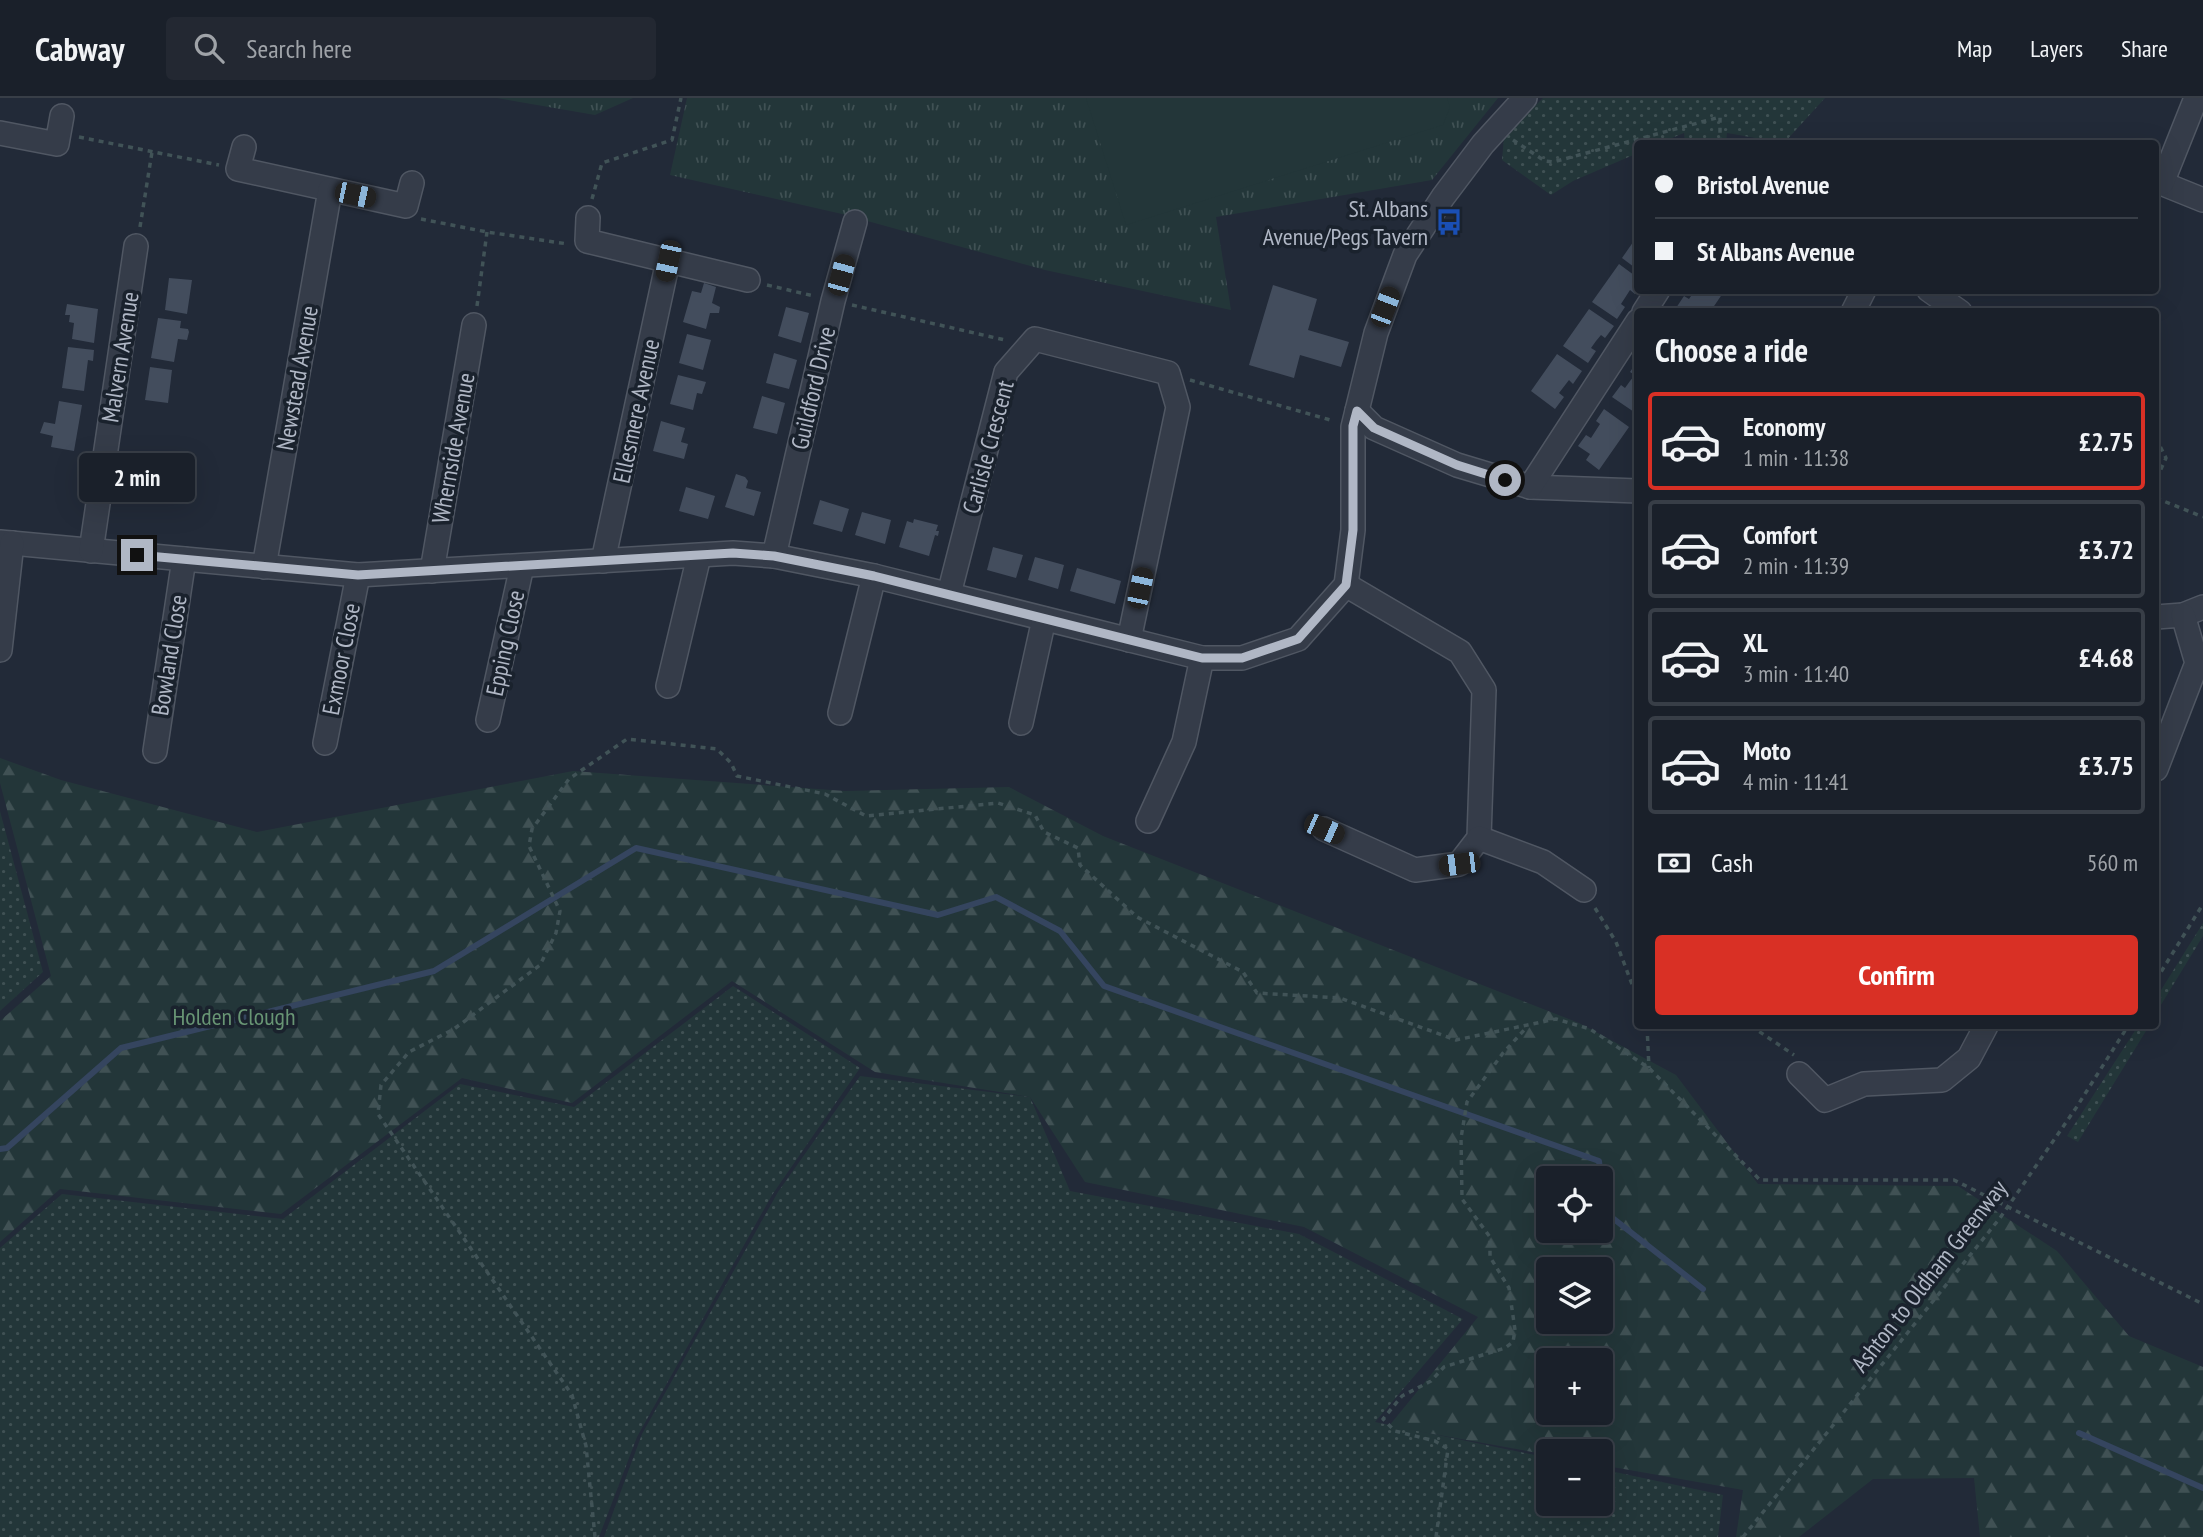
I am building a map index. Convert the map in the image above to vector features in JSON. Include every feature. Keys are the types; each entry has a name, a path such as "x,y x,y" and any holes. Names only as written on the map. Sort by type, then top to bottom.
{"street":[{"path":"0,650 6,542 358,575 733,553 774,556 874,576 1202,658 1242,658 1298,639 1346,585 1353,530 1355,419 1376,333 1405,255 1443,197 1497,128 1525,98"},
{"path":"2196,98 2159,182 2203,200"},
{"path":"0,133 57,144 60,124"},
{"path":"241,158 330,190 406,206 412,183"},
{"name":"Newstead Avenue","path":"264,567 330,190"},
{"name":"Guildford Drive","path":"774,556 833,301 855,222"},
{"path":"587,229 668,261 748,280"},
{"name":"Malvern Avenue","path":"91,551 136,246"},
{"name":"Ellesmere Avenue","path":"603,561 668,261"},
{"path":"1935,294 1954,308"},
{"name":"Whernside Avenue","path":"432,571 474,325"},
{"path":"1530,487 1634,327"},
{"path":"1029,346 1035,339 1168,373 1178,407 1129,640"},
{"name":"Carlisle Crescent","path":"949,594 1006,372 1029,346"},
{"path":"1355,419 1457,465 1530,487 1634,491"},
{"path":"668,686 699,555"},
{"name":"Bowland Close","path":"155,751 184,559"},
{"name":"Epping Close","path":"488,720 522,566"},
{"name":"Exmoor Close","path":"325,743 358,575"},
{"path":"840,713 874,576"},
{"path":"1324,829 1415,870 1459,864 1479,838 1484,690 1460,652 1346,585"},
{"path":"2159,617 2193,611 2197,663 2159,761"},
{"path":"1021,723 1044,619"},
{"path":"1148,821 1184,742 1202,658"},
{"path":"1479,838 1543,862 1584,890"},
{"path":"1799,1074 1825,1100 1864,1084 1942,1080 1969,1058 1984,1029"}],"path":[{"path":"406,206 420,218 564,245 587,229 601,163 672,141 681,98"},
{"path":"1635,140 1720,117 1720,140"},
{"path":"60,124 152,152 241,158"},
{"path":"1497,128 1545,161 1553,162 1634,140"},
{"path":"136,246 152,152"},
{"path":"474,325 487,232"},
{"path":"748,280 1029,346"},
{"path":"1168,373 1355,419"},
{"path":"2159,444 2166,458 2159,473"},
{"path":"2159,499 2203,517"},
{"path":"595,1537 586,1446 572,1395 378,1114 381,1085 409,1052 454,1030 540,965 556,933 560,911 529,846 532,829 569,779 627,739 718,749 731,763 737,776 825,794 866,816 998,803 1035,815 1044,832 1078,848 1080,865 1137,917 1243,972 1257,993 1340,998 1456,1041 1556,1019 1590,1029 1650,1068 1760,1180 1954,1180 2203,1304"},
{"path":"1584,890 1616,942 1634,989"},
{"path":"2159,975 2203,904"},
{"path":"1436,1537 1448,1449 1435,1441 1395,1431 1383,1419 1402,1396 1431,1381 1444,1367 1505,1348 1513,1342 1515,1330 1509,1288 1490,1257 1490,1237 1462,1199 1461,1138 1467,1101 1503,1053 1528,1026"},
{"path":"1647,1029 1650,1068"},
{"path":"1755,1029 1795,1056 1799,1074"},
{"name":"Ashton to Oldham Greenway","path":"1743,1537 2008,1208 2126,1029"}],"green space":[{"path":"497,98 633,98 595,115"},
{"path":"687,98 1498,98 1432,180 1216,217 1231,310 1045,270 842,214 670,175"},
{"path":"1086,98 1447,98 1450,107 1443,125 1126,225"},
{"path":"1543,98 1825,98 1787,140 1767,140 1727,133 1726,140 1685,140 1684,133 1667,140 1634,140 1634,155 1573,181 1551,195 1502,160 1504,137"},
{"name":"Holden Clough","path":"0,758 61,780 257,832 573,771 845,791 1009,787 1103,836 1579,1023 1676,1075 1758,1184 1958,1186 2057,1251 2129,1336 2203,1367 2203,1537 1980,1537 1974,1478 1873,1479 1799,1537 1736,1537 1743,1490 1613,1467 1613,1439 1536,1439 1536,1453 1389,1426 1478,1317 1304,1227 1085,1182 1030,1097 875,1072 732,981 572,1103 462,1078 281,1214 60,1189 0,1242 0,1021 51,976 0,783"},
{"path":"0,811 43,972 0,1011"},
{"path":"2203,923 2203,936 2159,1008 2159,993"},
{"path":"733,986 860,1068 772,1195 637,1437 599,1537 0,1537 0,1248 62,1194 283,1219 460,1084 574,1107"},
{"path":"2136,1029 2147,1029 2078,1142 2067,1136"},
{"path":"860,1076 1030,1097 1070,1191 1299,1234 1463,1319 1375,1422 1536,1455 1536,1516 1613,1516 1613,1472 1723,1495 1718,1537 604,1537 642,1434 778,1192"}],"building":[{"path":"1634,241 1634,267 1622,258"},
{"path":"1619,264 1634,275 1634,293 1630,290 1621,304 1625,307 1617,319 1592,302"},
{"path":"169,278 192,280 187,314 165,310"},
{"path":"704,283 716,287 712,303 720,307 719,313 710,313 706,329 683,322 692,291 701,293"},
{"path":"1273,285 1317,299 1308,330 1349,342 1341,367 1300,355 1294,378 1249,365"},
{"path":"1692,294 1722,294 1713,308 1676,308 1684,296 1689,299"},
{"path":"67,304 98,309 94,343 72,339 74,323 69,322 70,315 65,315"},
{"path":"786,307 809,313 801,343 778,336"},
{"path":"1589,309 1614,326 1605,338 1601,335 1591,348 1596,351 1588,363 1563,346"},
{"path":"158,318 181,321 180,328 188,329 187,340 178,339 174,362 151,358"},
{"path":"687,334 711,340 703,370 679,363"},
{"path":"68,347 94,350 93,361 88,360 84,391 62,388"},
{"path":"774,353 797,360 789,389 766,383"},
{"path":"1557,354 1582,371 1573,384 1569,380 1559,393 1564,397 1555,409 1531,391"},
{"path":"150,367 172,370 168,403 145,400"},
{"path":"678,375 706,382 702,394 697,393 693,410 670,404"},
{"path":"1634,376 1634,412 1612,397 1621,385 1625,388"},
{"path":"762,396 785,403 777,434 753,428"},
{"path":"59,401 82,405 74,451 51,447 53,436 40,433 44,422 55,424"},
{"path":"1604,409 1629,427 1599,470 1586,460 1590,454 1578,446 1586,435 1591,438 1600,424 1596,421"},
{"path":"661,421 685,428 681,442 688,444 684,459 653,451"},
{"path":"736,474 748,481 746,488 761,492 754,516 725,507"},
{"path":"686,487 715,496 708,519 679,511"},
{"path":"820,500 849,509 842,532 813,524"},
{"path":"862,512 891,520 885,544 855,535"},
{"path":"914,519 938,525 938,536 935,535 929,556 899,547 907,521 913,523"},
{"path":"993,547 1023,555 1016,578 987,570"},
{"path":"1035,557 1064,565 1058,589 1028,580"},
{"path":"1077,568 1121,581 1115,604 1070,591"}],"waterway":[{"path":"0,1149 7,1148 121,1048 434,971 636,848 938,915 996,897 1060,931 1104,986 1599,1161 1600,1166"},
{"path":"1613,1218 1703,1289"},
{"path":"2079,1433 2203,1488"}],"place":[{"name":"St. Albans Avenue/Pegs Tavern","path":"1449,222"}],"route":[{"path":"137,555 358,575 733,553 774,556 874,576 1202,658 1242,658 1298,639 1346,585 1353,530 1353,426 1357,411 1374,428 1457,465 1505,480"}]}
